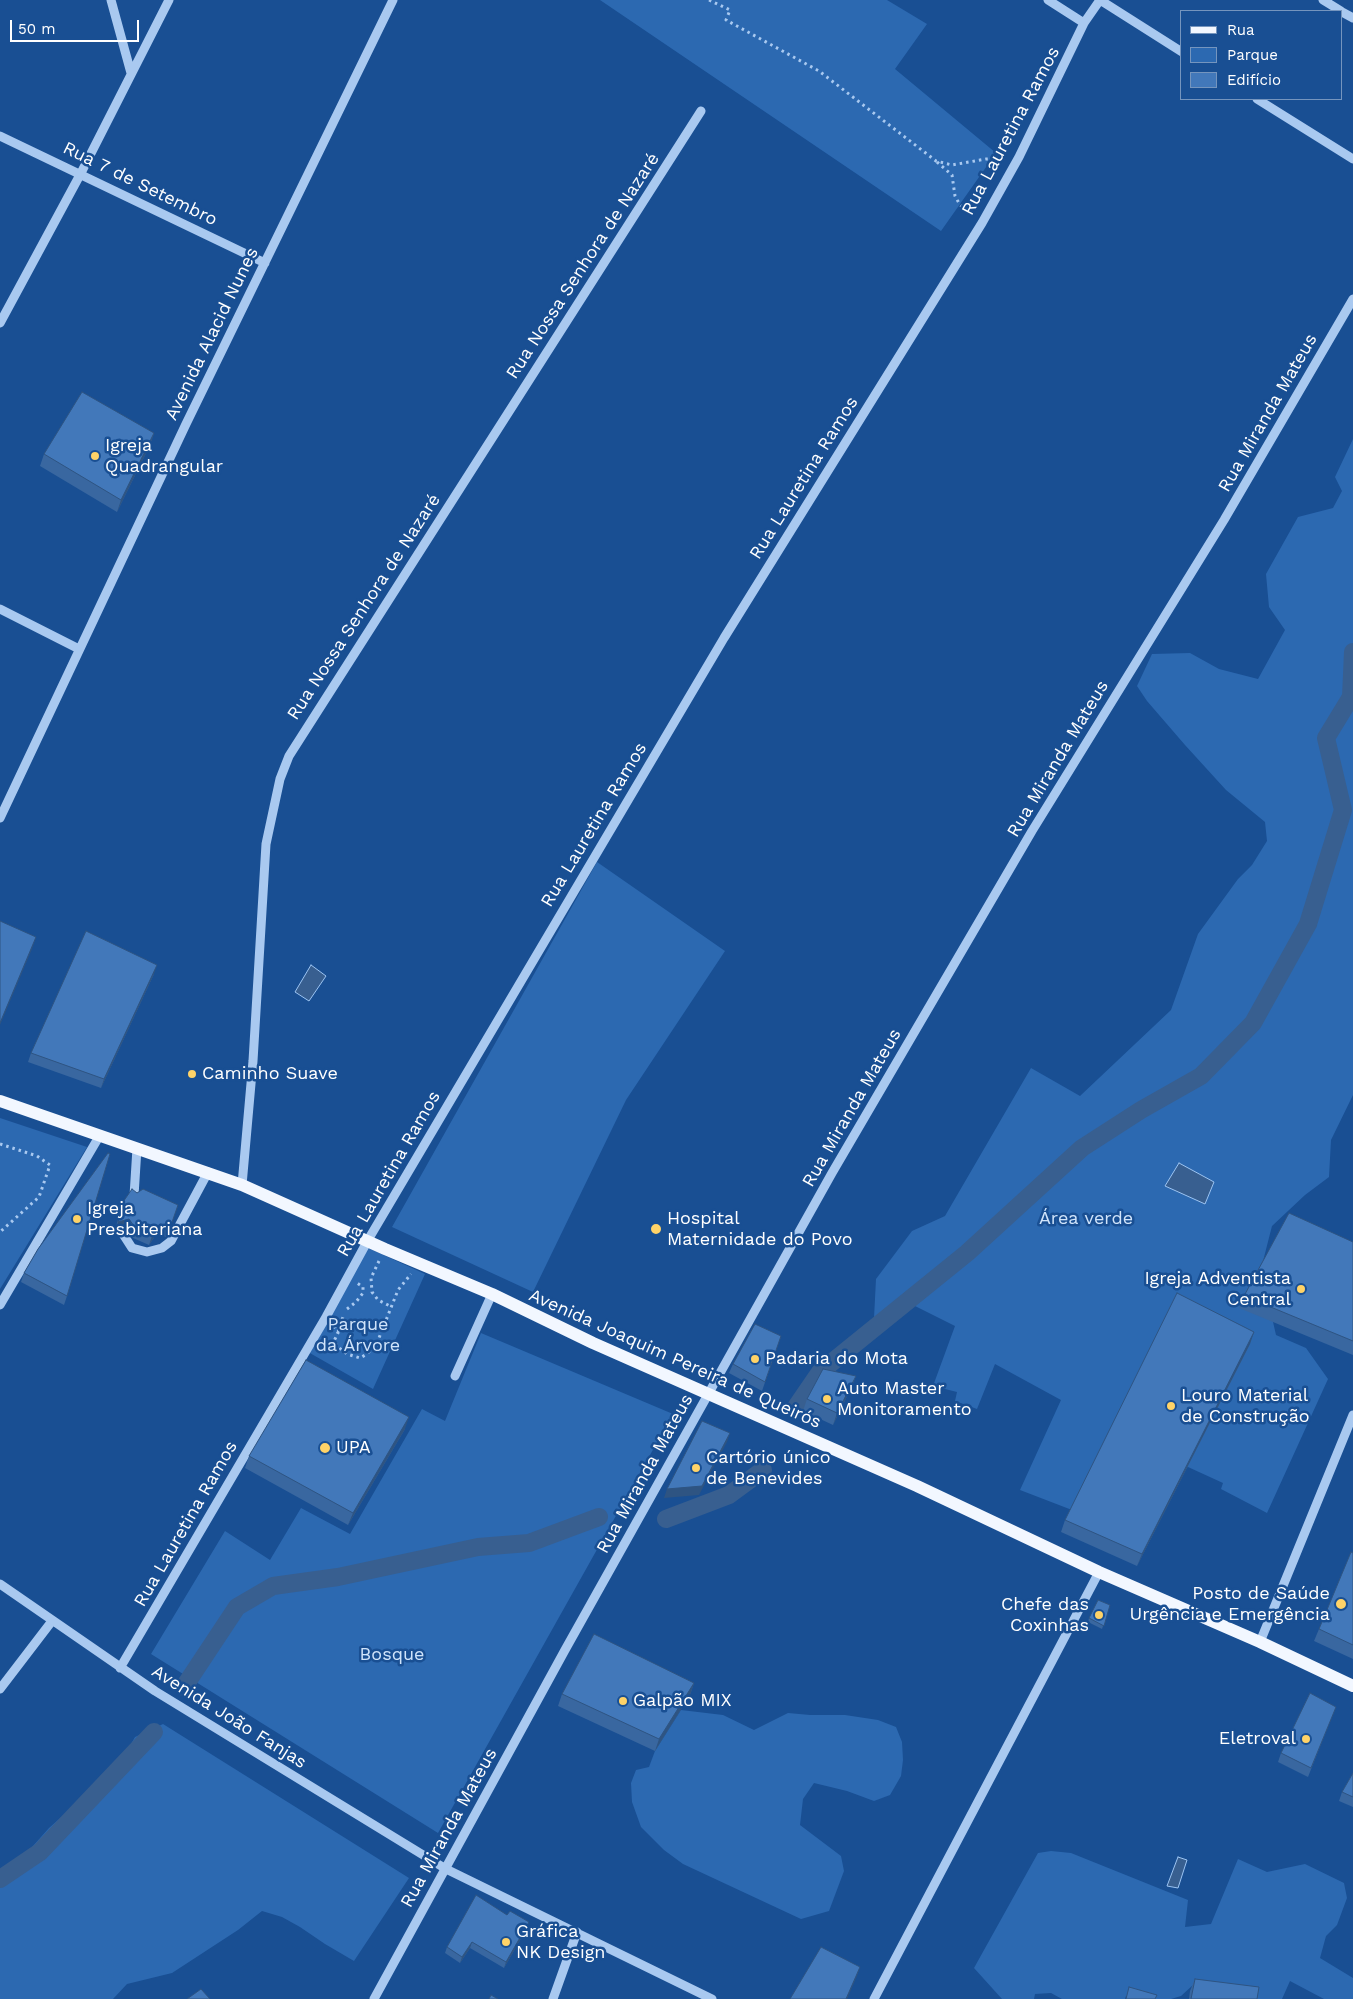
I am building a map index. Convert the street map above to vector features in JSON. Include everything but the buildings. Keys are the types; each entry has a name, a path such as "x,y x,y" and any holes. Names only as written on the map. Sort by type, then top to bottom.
{"main road":[{"name":"Avenida Joaquim Pereira de Queirós","path":"0,1101 242,1185 385,1249 492,1294 593,1343 917,1486 1099,1572 1260,1642 1353,1686"}],"street":[{"path":"110,0 131,73"},
{"path":"0,323 81,173 170,0"},
{"name":"Avenida Alacid Nunes","path":"0,818 79,648 393,0"},
{"path":"1048,0 1084,23"},
{"path":"1100,0 1180,51"},
{"name":"Rua Lauretina Ramos","path":"120,1668 326,1316 368,1240 724,638 982,223 1019,157 1084,23 1100,0"},
{"path":"1323,0 1340,10"},
{"path":"1259,100 1353,159"},
{"name":"Rua Nossa Senhora de Nazaré","path":"242,1185 253,1061 266,844 280,779 288,756 701,111"},
{"name":"Rua 7 de Setembro","path":"0,136 81,173 265,263"},
{"name":"Rua Miranda Mateus","path":"374,1999 569,1642 832,1173 1027,840 1224,520 1353,299"},
{"path":"0,610 79,648"},
{"path":"0,1305 100,1135"},
{"path":"134,1196 137,1148"},
{"path":"124,1234 132,1248 147,1252 162,1248 171,1241 208,1172"},
{"path":"455,1376 492,1294"},
{"path":"1260,1642 1353,1415"},
{"path":"874,1999 1099,1572"},
{"name":"Avenida João Fanjas","path":"0,1584 120,1668 446,1869 577,1932"},
{"path":"0,1688 52,1622"},
{"path":"554,1999 577,1932 712,1999"}],"path":[{"path":"709,0 730,10 726,20 819,72 936,161 952,175 955,196 960,206 982,223"},
{"path":"936,161 952,165 986,159 1019,157"},
{"path":"0,1144 37,1156 50,1165 39,1197 0,1232"},
{"path":"385,1249 370,1278 372,1292 378,1300 392,1307"},
{"path":"349,1276 363,1287 363,1293 344,1312 334,1341 347,1354 360,1358 367,1354 377,1343 398,1290 420,1264"},
{"path":"326,1316 338,1333"}],"green space":[{"path":"600,0 887,0 927,24 895,69 996,153 941,231"},
{"name":"Área verde","path":"1353,439 1353,1095 1331,1140 1329,1177 1305,1195 1272,1226 1261,1269 1276,1335 1306,1348 1328,1379 1267,1513 1221,1489 1223,1483 1188,1467 1072,1510 1020,1490 1061,1400 995,1364 977,1409 955,1401 957,1392 933,1386 955,1326 903,1300 874,1318 876,1279 912,1231 945,1216 1031,1068 1080,1096 1171,1010 1198,934 1238,879 1252,865 1267,841 1265,822 1226,790 1147,701 1137,686 1152,654 1190,653 1219,669 1258,679 1285,630 1269,607 1266,574 1298,517 1333,508 1342,491 1335,477"},
{"path":"597,862 725,951 626,1100 533,1292 392,1227"},
{"path":"0,1118 87,1147 0,1289"},
{"name":"Parque da Árvore","path":"366,1247 425,1274 373,1389 308,1352"},
{"name":"Bosque","path":"481,1333 673,1414 438,1833 151,1654 225,1531 270,1560 301,1508 350,1534 422,1409 445,1421"},
{"path":"681,1710 723,1715 754,1730 788,1713 845,1715 878,1720 896,1727 902,1742 903,1760 901,1776 890,1795 874,1801 847,1791 814,1783 803,1799 800,1825 841,1856 844,1871 829,1911 801,1919 683,1864 664,1850 641,1827 632,1802 631,1783 636,1770 649,1767 655,1751"},
{"path":"163,1724 409,1878 354,1961 282,1917 262,1911 238,1930 172,1973 127,1984 113,1999 0,1999 0,1871 17,1864 49,1828 118,1767 135,1737"},
{"path":"1051,1851 1071,1853 1188,1900 1185,1927 1211,1924 1238,1859 1267,1872 1305,1864 1344,1883 1347,1898 1337,1925 1326,1936 1320,1958 1353,1978 1353,1999 1324,1999 1290,1981 1282,1999 1226,1999 1193,1985 1181,1996 1171,1999 1137,1999 1126,1996 1125,1999 1062,1999 1051,1993 1035,1994 1034,1999 1002,1999 974,1968 1038,1853"}],"shaded area":[{"path":"311,965 326,976 309,1001 295,992"},
{"path":"1179,1163 1214,1182 1205,1204 1165,1186"},
{"path":"1178,1857 1187,1860 1178,1888 1167,1886"}],"waterway":[{"path":"796,1407 820,1372 967,1253 1082,1148 1141,1110 1201,1076 1253,1023 1308,924 1343,810 1326,738 1351,697 1353,652"},
{"path":"666,1519 729,1495 763,1470"},
{"path":"184,1687 237,1607 273,1586 338,1577 478,1547 529,1543 599,1517"},
{"path":"0,1879 40,1852 154,1732"}],"place":[{"name":"Igreja Quadrangular","path":"95,456"},
{"name":"Caminho Suave","path":"192,1074"},
{"name":"Igreja Presbiteriana","path":"77,1219"},
{"name":"Hospital Maternidade do Povo","path":"656,1229"},
{"name":"Igreja Adventista Central","path":"1301,1289"},
{"name":"Padaria do Mota","path":"755,1359"},
{"name":"Auto Master Monitoramento","path":"827,1399"},
{"name":"Louro Material de Construção","path":"1171,1406"},
{"name":"UPA","path":"325,1448"},
{"name":"Cartório único de Benevides","path":"696,1468"},
{"name":"Posto de Saúde Urgência e Emergência","path":"1341,1604"},
{"name":"Chefe das Coxinhas","path":"1099,1615"},
{"name":"Galpão MIX","path":"623,1701"},
{"name":"Eletroval","path":"1306,1739"},
{"name":"Gráfica NK Design","path":"506,1942"}]}
